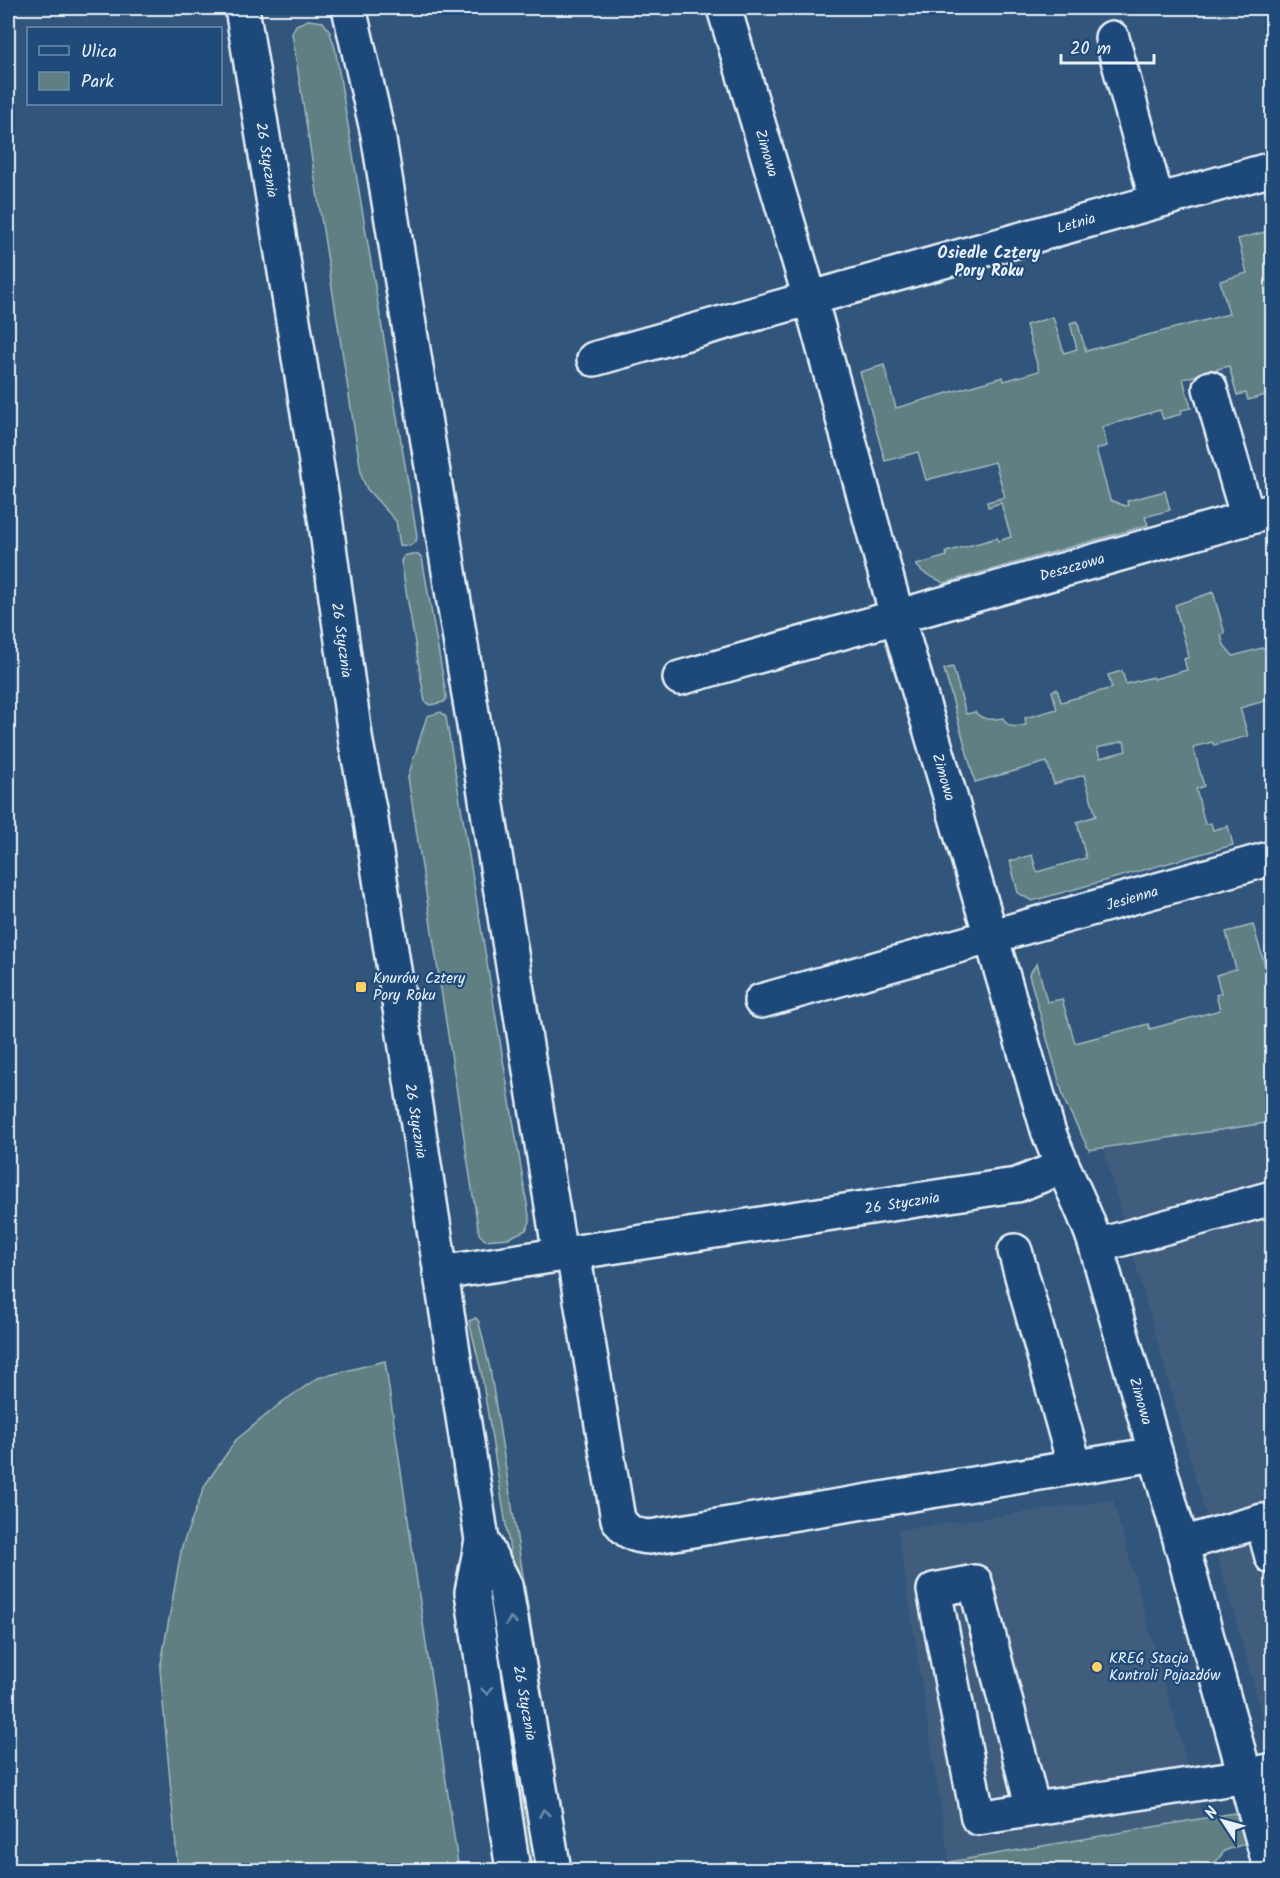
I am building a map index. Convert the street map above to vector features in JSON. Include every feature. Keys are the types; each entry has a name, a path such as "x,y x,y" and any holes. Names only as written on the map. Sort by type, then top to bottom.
{"street":[{"name":"26 Stycznia","path":"242,8 325,517 356,743 370,814 482,1540 505,1585 554,1870"},
{"path":"349,8 380,143 567,1254 618,1519 629,1533 650,1537 1156,1454"},
{"name":"Zimowa","path":"724,8 810,298 897,616 1048,1130 1062,1167 1086,1216 1096,1246 1181,1544 1259,1773 1271,1870"},
{"path":"1112,38 1157,201"},
{"name":"Letnia","path":"810,298 1272,169"},
{"path":"594,359 810,298"},
{"name":"Deszczowa","path":"897,616 1260,514 1210,388"},
{"path":"681,678 897,616"},
{"name":"Jesienna","path":"992,938 1272,858"},
{"path":"761,1001 992,938"},
{"name":"26 Stycznia","path":"440,1274 1017,1185 1062,1167"},
{"path":"1096,1246 1272,1198"},
{"path":"1016,1251 1075,1467"},
{"path":"1181,1544 1262,1521 1272,1557"},
{"name":"26 Stycznia","path":"482,1540 472,1592 513,1870"},
{"path":"1033,1809 975,1582 934,1590 978,1818 1259,1773"}],"shaded area":[{"path":"1272,1122 1272,1750 1103,1148"},
{"path":"1113,1500 1203,1819 949,1862 898,1530"}],"green space":[{"path":"308,20 323,22 329,30 335,48 417,536 416,542 409,546 400,545 396,521 367,489 362,478 292,33 296,25"},
{"path":"1265,232 1272,257 1272,383 1270,385 1272,393 1248,400 1246,393 1237,395 1229,366 1183,379 1191,408 1181,410 1182,414 1163,419 1160,410 1102,427 1107,446 1096,449 1110,500 1125,506 1128,505 1127,501 1165,491 1170,510 1145,517 1148,525 944,583 924,573 916,565 947,556 946,552 997,538 998,541 1011,537 1001,503 988,507 987,502 1005,497 995,462 926,480 918,452 885,461 860,372 884,365 896,408 1003,377 1004,381 1039,371 1026,325 1053,317 1064,353 1077,349 1070,323 1077,321 1086,351 1229,314 1220,281 1247,273 1238,239"},
{"path":"411,554 422,558 446,694 444,702 430,705 425,702 401,561 404,556"},
{"path":"1213,592 1225,634 1221,635 1224,645 1233,656 1266,647 1266,643 1272,641 1272,699 1240,708 1248,736 1214,745 1212,742 1193,747 1204,786 1196,789 1205,824 1211,823 1213,830 1228,826 1233,845 1032,901 1018,893 1010,861 1032,855 1037,872 1086,858 1077,822 1096,816 1084,775 1054,784 1047,762 975,782 944,669 953,667 966,714 975,712 988,719 1003,718 1007,724 1013,726 1026,725 1025,718 1057,709 1052,691 1057,689 1061,702 1112,688 1108,675 1122,671 1126,684 1187,670 1184,659 1189,657 1175,605","holes":["1124,741 1126,751 1100,758 1097,748"]},
{"path":"441,712 446,717 530,1222 526,1230 509,1238 485,1240 479,1234 408,777 427,716"},
{"path":"1253,925 1272,989 1272,1122 1089,1150 1065,1102 1029,975 1037,963 1047,1002 1062,999 1075,1043 1148,1024 1150,1029 1220,1010 1216,995 1221,993 1216,975 1236,969 1226,932"},
{"path":"476,1318 479,1322 490,1369 568,1857 560,1859 481,1371 469,1321"},
{"path":"385,1361 458,1864 453,1870 178,1870 160,1669 182,1546 205,1485 236,1440 282,1402 318,1378"},
{"path":"489,1586 537,1861 525,1864 486,1588"},
{"path":"1234,1813 1239,1816 1247,1843 1224,1851 1216,1862 1183,1870 950,1870 949,1862"}],"place":[{"name":"Knurów Cztery Pory Roku","path":"361,987"},
{"name":"KREG Stacja Kontroli Pojazdów","path":"1097,1667"}],"district":[{"name":"Osiedle Cztery Pory Roku","path":"989,261"}]}
